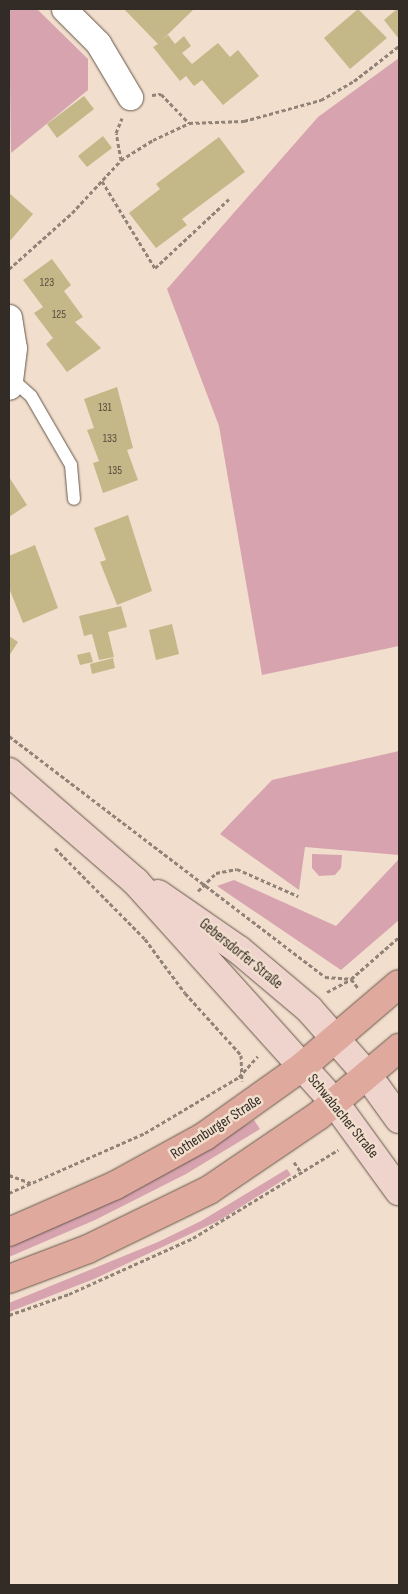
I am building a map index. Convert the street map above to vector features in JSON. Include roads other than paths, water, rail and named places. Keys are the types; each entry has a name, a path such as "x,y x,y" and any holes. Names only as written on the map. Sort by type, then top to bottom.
{"main road":[{"name":"Gebersdorfer Straße","path":"9,772 135,881 303,1066"},
{"name":"Gebersdorfer Straße","path":"135,881 182,907 309,1009 337,1039"},
{"name":"Rothenburger Straße","path":"9,1232 166,1160 239,1114 337,1039 399,984"},
{"path":"337,1039 368,1076 399,1119"},
{"path":"9,1279 88,1249 209,1190 263,1156 368,1076 399,1048"},
{"name":"Schwabacher Straße","path":"303,1066 335,1102 399,1191"}],"street":[{"path":"64,9 98,44 130,98"},
{"path":"9,317 14,348 10,383"}],"lane":[{"path":"10,383 31,396 71,465 74,499"}]}
